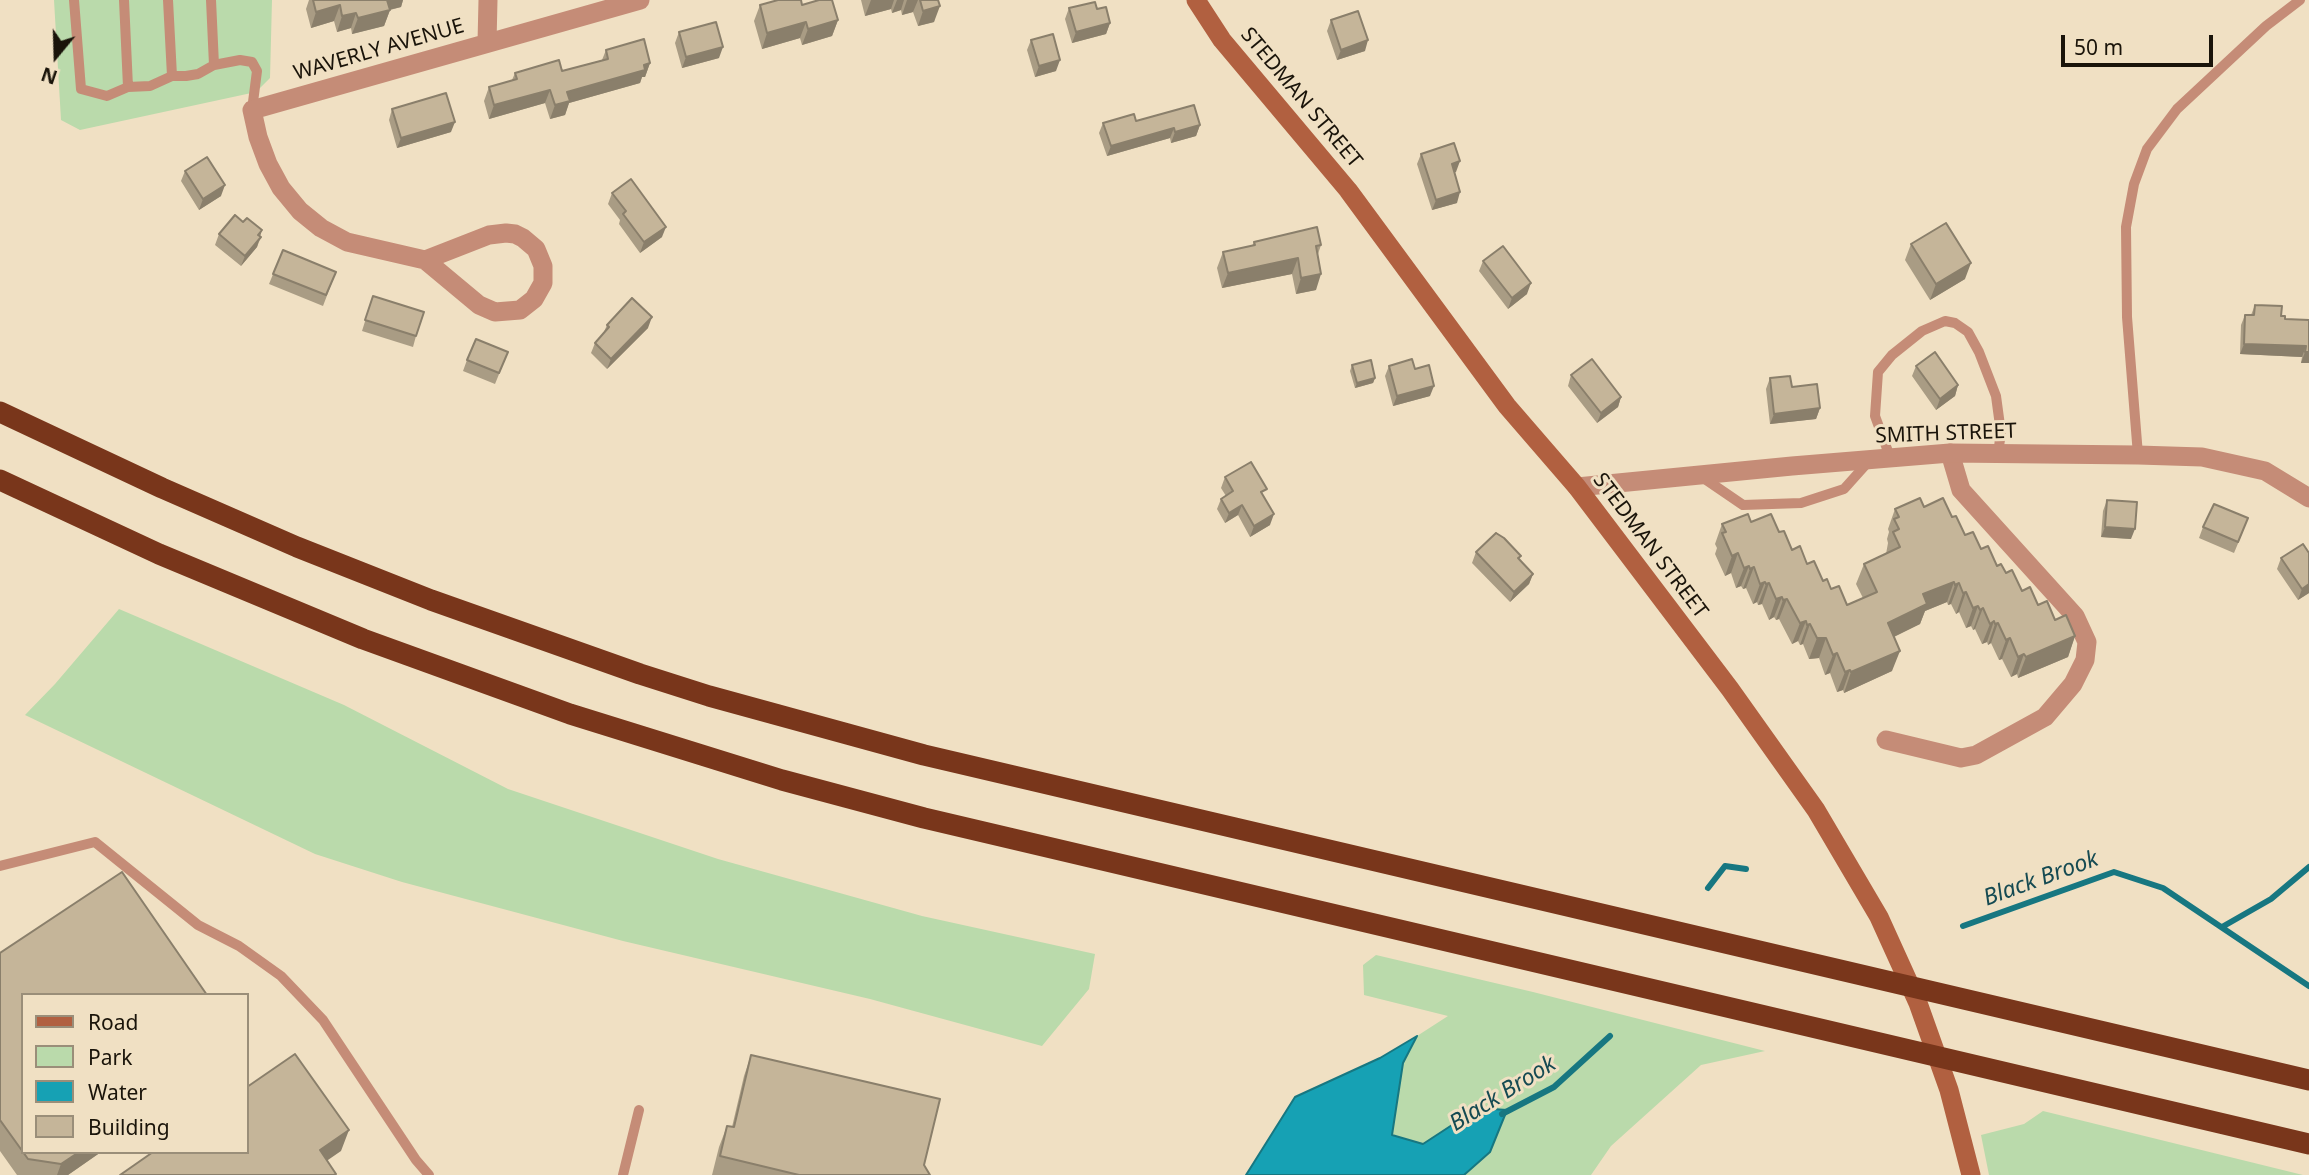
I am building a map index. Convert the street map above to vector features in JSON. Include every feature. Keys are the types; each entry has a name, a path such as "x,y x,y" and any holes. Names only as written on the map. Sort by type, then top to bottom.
{"highway":[{"path":"0,412 162,488 297,547 431,600 640,674 733,703 924,755 2309,1080"},
{"path":"0,480 159,554 363,639 570,714 770,776 924,818 2309,1144"}],"main road":[{"name":"STEDMAN STREET","path":"1196,0 1222,40 1348,190 1507,406 1577,487 1790,771 1837,844 1879,918 1905,972 1935,1045 1961,1131 1971,1175"}],"street":[{"path":"487,43 488,0"},
{"name":"WAVERLY AVENUE","path":"252,110 640,0"},
{"path":"252,110 268,164 281,188 300,211 321,229 347,242 425,260 479,305 495,313 520,310 534,299 542,284 543,266 536,249 515,234 489,235 425,260"},
{"path":"1886,740 1961,758 1976,755 2045,717 2073,684 2085,660 2087,642 2075,616 1961,490 1950,453"},
{"name":"SMITH STREET","path":"1577,487 1950,453 2138,455 2202,457 2265,471 2309,498"}],"lane":[{"path":"75,0 81,89 107,96 128,88 150,86 172,76 198,74 214,65 240,60 255,65 257,71 252,110"},
{"path":"124,0 128,88"},
{"path":"168,0 172,76"},
{"path":"211,0 214,65"},
{"path":"2138,455 2127,317 2126,228 2134,184 2147,149 2177,109 2266,26 2300,0"},
{"path":"1699,475 1743,505 1801,503 1844,489 1880,458 1875,416 1878,372 1892,355 1922,331 1945,321 1955,323 1968,332 1979,352 1996,396 2001,433 1998,453"},
{"path":"0,866 95,842 198,925 239,946 281,976 323,1020 416,1160 429,1175"},
{"path":"623,1175 639,1110"}],"green space":[{"path":"54,0 272,0 270,78 256,92 80,130 61,120"},
{"path":"119,609 344,705 508,789 718,859 922,916 1095,954 1089,989 1042,1046 870,999 623,941 402,882 315,854 25,715"},
{"path":"1376,955 1765,1051 1701,1065 1611,1146 1591,1175 1464,1175 1490,1152 1478,1108 1423,1144 1392,1135 1403,1063 1417,1036 1448,1016 1364,995 1363,965"},
{"path":"2043,1111 2303,1175 1989,1175 1981,1135 2024,1124"}],"water":[{"path":"1417,1036 1403,1063 1392,1135 1423,1144 1478,1108 1507,1110 1490,1152 1464,1175 1246,1175 1295,1097 1380,1058"}],"building":[{"path":"313,0 387,0 390,10 358,18 356,13 342,16 340,5 316,12"},
{"path":"778,0 801,0 802,5 819,0 832,0 838,20 808,29 806,22 767,33 760,5"},
{"path":"920,0 938,0 940,6 923,11"},
{"path":"1095,2 1097,9 1106,7 1110,23 1076,32 1069,8"},
{"path":"1358,11 1368,40 1341,50 1331,20"},
{"path":"716,22 723,47 686,57 679,32"},
{"path":"1053,34 1060,60 1039,66 1031,40"},
{"path":"644,39 650,63 644,65 645,70 567,92 570,101 555,105 550,90 494,105 489,87 517,79 515,73 559,60 562,71 608,59 606,50"},
{"path":"446,93 455,122 401,138 392,109"},
{"path":"1194,105 1200,125 1175,132 1174,128 1111,146 1103,123 1134,114 1136,121"},
{"path":"1454,143 1460,161 1452,164 1460,192 1436,200 1421,154"},
{"path":"207,157 225,185 203,199 185,171"},
{"path":"631,179 666,227 644,242 623,214 626,211 612,193"},
{"path":"235,215 243,222 247,218 262,230 258,235 261,237 245,256 219,234"},
{"path":"1946,223 1971,263 1936,284 1911,244"},
{"path":"1317,227 1321,245 1316,246 1321,274 1301,278 1298,258 1228,273 1223,252"},
{"path":"1503,246 1531,283 1512,298 1483,261"},
{"path":"283,250 336,272 326,295 273,274"},
{"path":"373,296 424,312 416,336 365,320"},
{"path":"632,298 652,317 611,359 595,343 609,327 607,325"},
{"path":"2255,305 2282,306 2281,316 2285,316 2285,319 2309,320 2309,352 2305,352 2306,346 2244,344 2245,315 2254,315"},
{"path":"476,339 508,352 499,373 467,360"},
{"path":"1935,352 1958,385 1940,399 1916,366"},
{"path":"1412,359 1415,369 1429,365 1434,386 1397,396 1389,366"},
{"path":"1592,359 1621,397 1601,413 1571,375"},
{"path":"1371,360 1375,378 1357,383 1352,365"},
{"path":"1790,376 1792,387 1817,384 1820,408 1774,414 1770,378"},
{"path":"1251,462 1267,489 1261,492 1274,514 1254,526 1242,505 1229,513 1221,499 1233,491 1225,477"},
{"path":"1920,498 1924,507 1943,498 1965,535 1973,532 1981,549 1988,546 1997,566 2001,564 2006,573 2012,570 2022,591 2030,587 2038,605 2047,601 2055,620 2066,615 2075,636 2026,657 2024,654 2018,657 2010,638 2006,640 1998,623 1995,624 1994,621 1990,624 1983,608 1973,608 1966,592 1963,593 1959,583 1955,585 1954,582 1923,594 1927,604 1888,623 1900,651 1851,672 1845,672 1837,653 1833,655 1826,638 1817,638 1806,621 1800,623 1787,599 1776,599 1769,583 1760,584 1754,567 1744,568 1738,553 1732,556 1722,533 1726,532 1722,524 1748,514 1751,522 1771,514 1779,532 1784,531 1792,550 1800,546 1807,564 1814,561 1823,581 1827,579 1831,589 1839,586 1847,605 1877,592 1864,564 1900,547 1893,532 1899,529 1894,519 1899,517 1895,509"},
{"path":"2107,500 2137,502 2135,529 2105,527"},
{"path":"2214,504 2248,518 2238,542 2203,527"},
{"path":"1496,533 1521,556 1518,558 1533,574 1514,592 1476,552"},
{"path":"2303,544 2309,553 2309,584 2302,589 2281,558"},
{"path":"122,872 206,993 21,993 21,1149 0,1120 0,953"},
{"path":"295,1054 349,1130 320,1150 336,1174 120,1175 150,1154 248,1154 248,1086"},
{"path":"751,1055 940,1099 924,1165 930,1175 799,1175 720,1156 727,1126 734,1127"},
{"path":"24,1154 76,1154 61,1164 28,1159"}],"waterway":[{"name":"Black Brook","path":"1708,888 1725,866 1746,869"},
{"name":"Black Brook","path":"2222,927 2271,899 2309,867"},
{"name":"Black Brook","path":"1963,926 2114,872 2163,888 2309,986"},
{"name":"Black Brook","path":"1502,1114 1554,1087 1610,1036"}]}
